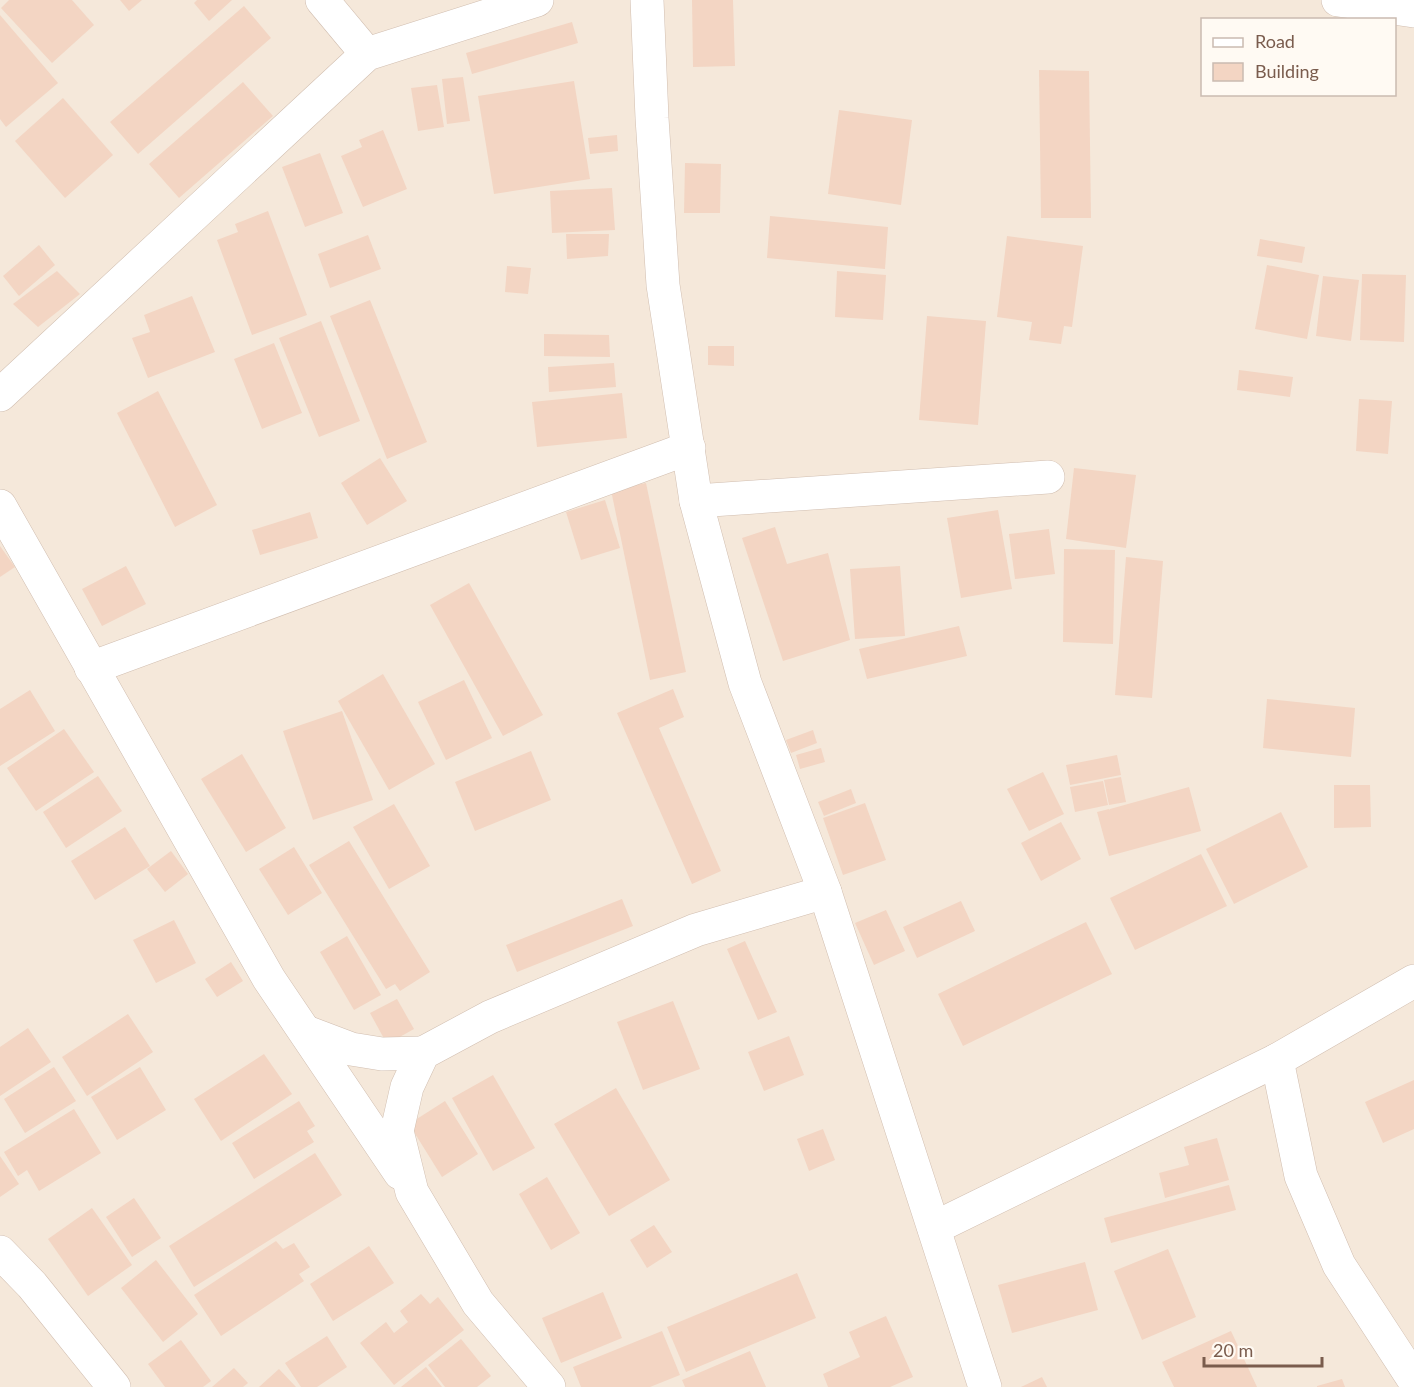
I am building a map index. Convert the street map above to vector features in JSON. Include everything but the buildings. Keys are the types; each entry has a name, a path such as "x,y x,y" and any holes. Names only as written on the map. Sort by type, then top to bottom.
{"street":[{"path":"321,0 367,54"},
{"path":"3,386 367,54 537,0"},
{"path":"646,0 663,285 696,501 745,683 825,892 985,1387"},
{"path":"1338,0 1414,11"},
{"path":"91,668 689,448"},
{"path":"696,501 1048,477"},
{"path":"0,506 269,979 412,1192 478,1303 549,1387"},
{"path":"306,1032 351,1049 382,1054 423,1053 490,1017 696,930 825,892"},
{"path":"934,1228 1277,1059 1414,981"},
{"path":"412,1192 397,1131 407,1087 423,1053"},
{"path":"1277,1059 1301,1176 1339,1265 1414,1380"},
{"path":"0,1252 32,1284 114,1387"}],"shaded area":[{"path":"0,0 1414,0 1414,1387 0,1387"}]}
